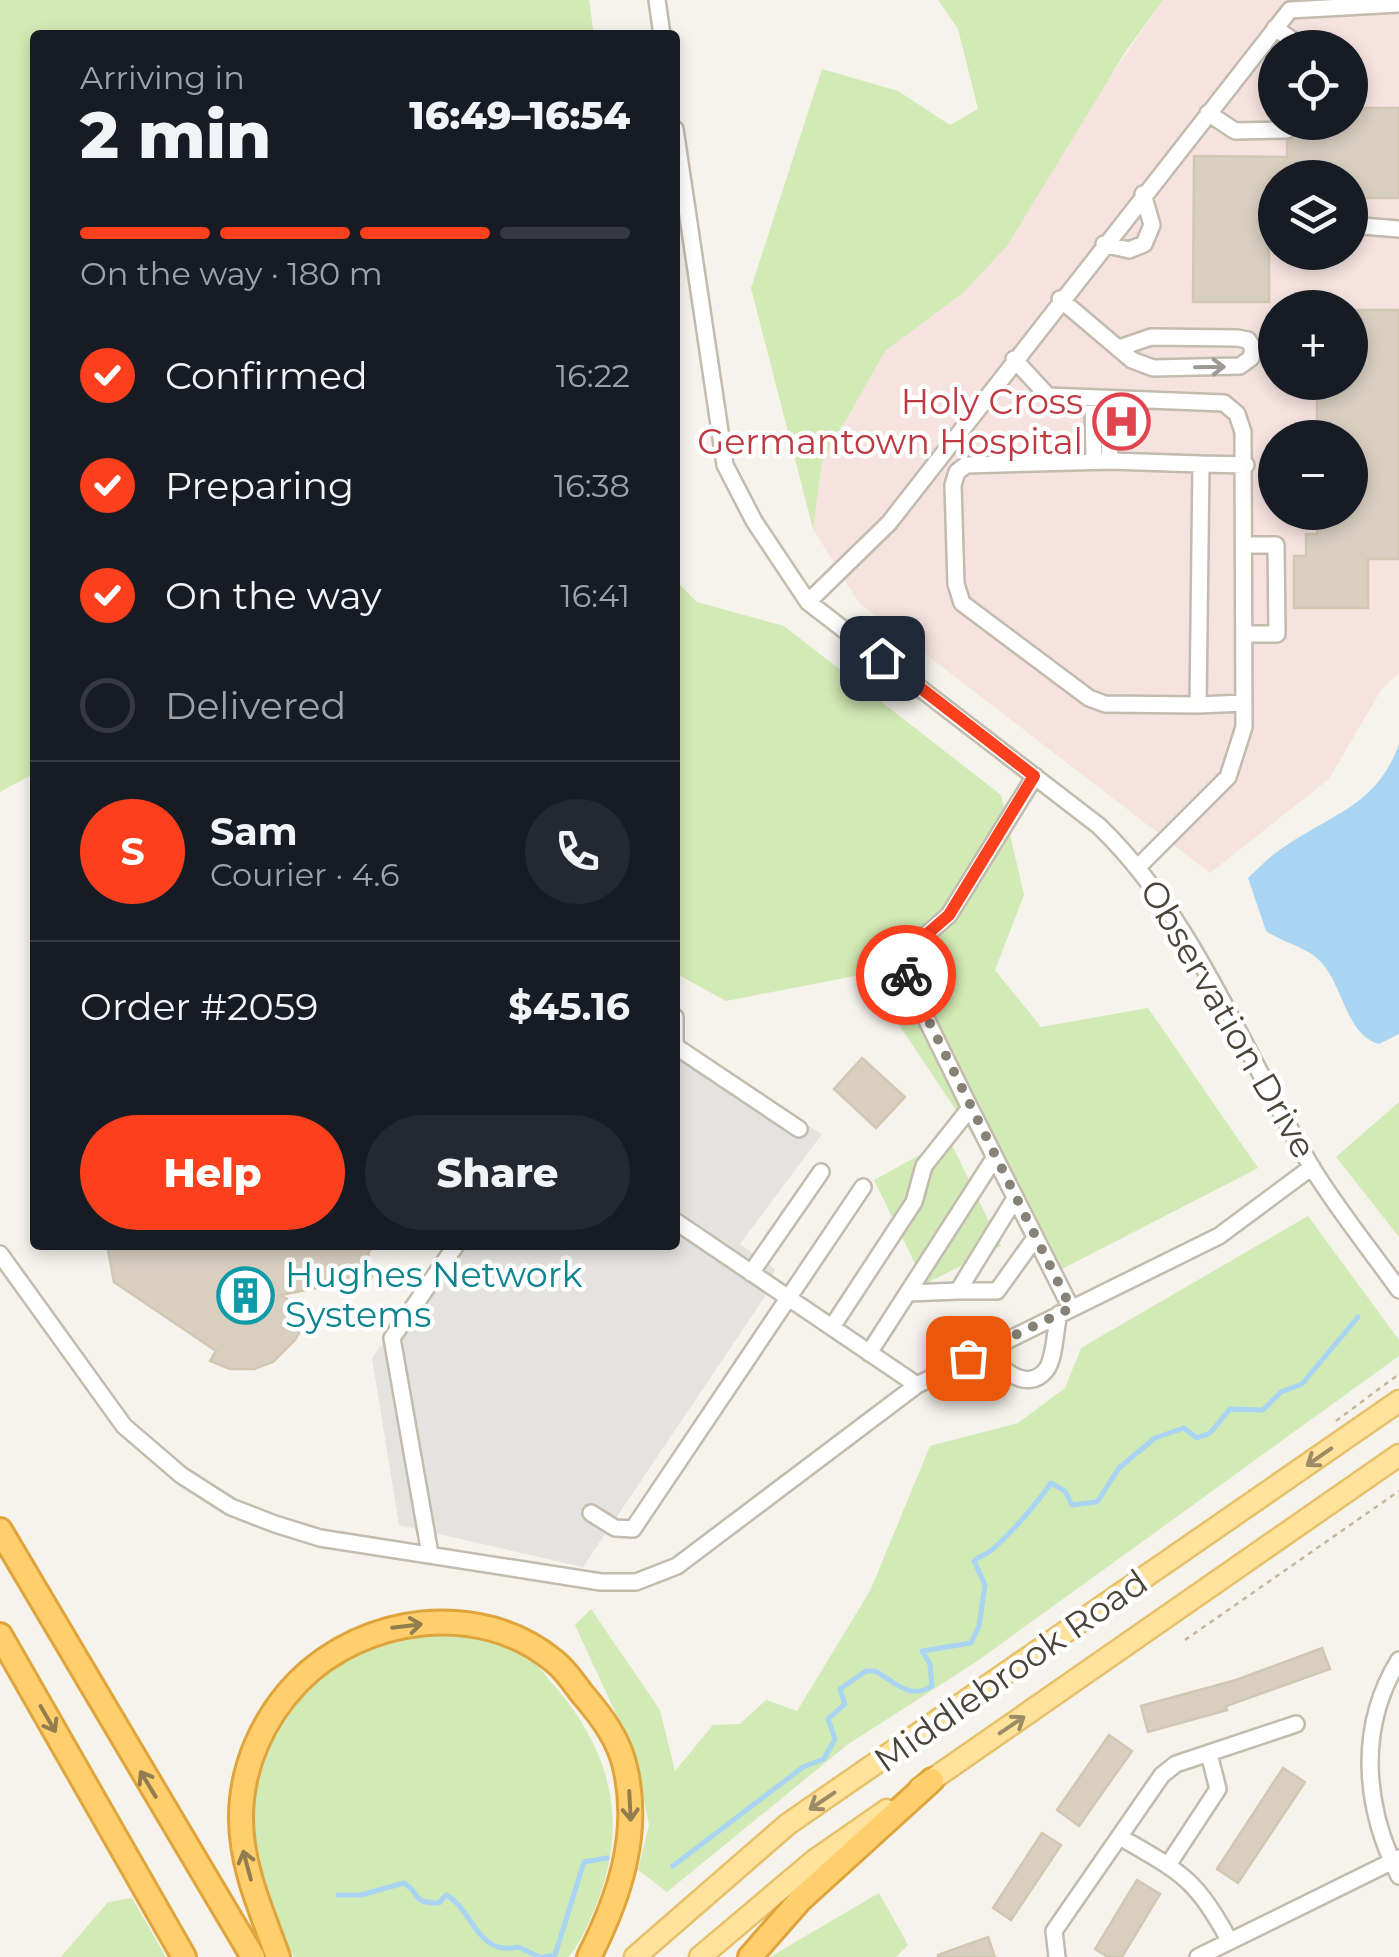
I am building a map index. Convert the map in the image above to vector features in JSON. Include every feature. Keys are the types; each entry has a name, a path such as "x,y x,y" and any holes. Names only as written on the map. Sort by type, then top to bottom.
{"highway":[{"path":"0,1530 253,1957"},
{"path":"278,1957 243,1853 244,1784 258,1738 282,1698 322,1657 372,1632 463,1624 508,1634 554,1661 606,1720 625,1764 631,1845 617,1893 589,1957"},
{"path":"0,1635 184,1957"},
{"path":"750,1957 800,1900 932,1780"}],"main road":[{"name":"Middlebrook Road","path":"636,1957 788,1824 1399,1401"},
{"name":"Middlebrook Road","path":"700,1957 815,1860 1399,1455"}],"street":[{"path":"657,0 661,30"},
{"path":"808,602 890,522 1060,298 1290,10 1399,4"},
{"path":"1208,113 1236,131 1258,131"},
{"name":"Observation Drive","path":"680,164 725,465 754,522 808,602 1099,826 1140,865 1174,917 1312,1167 1399,1290"},
{"path":"1104,244 1129,250 1144,244 1152,225 1143,194"},
{"path":"1368,227 1399,229"},
{"path":"1060,298 1118,348 1132,360 1153,368 1240,366 1250,358 1252,348 1248,340 1237,338 1168,337 1151,337 1118,348"},
{"path":"1014,359 1048,396 1224,403 1236,414 1246,465 1244,727 1228,776 1140,865"},
{"path":"1100,399 1102,461"},
{"path":"1244,704 1105,704 1089,698 962,603 955,564 953,485 956,472 966,465 1102,461 1246,465"},
{"path":"1198,705 1201,464"},
{"path":"1245,634 1277,634 1276,545 1246,546"},
{"path":"984,1350 1016,1378 1035,1378 1046,1370 1065,1311 1034,1238 906,976 910,949 949,915 1034,776"},
{"path":"680,1047 798,1129"},
{"path":"832,1327 914,1202 924,1166 970,1108"},
{"path":"869,1353 995,1157"},
{"path":"0,1254 124,1426 181,1475 231,1506 320,1538 601,1582 636,1582 694,1554 918,1385 1219,1236 1312,1167"},
{"path":"751,1273 821,1172"},
{"path":"591,1514 616,1528 633,1529 863,1188"},
{"path":"958,1290 1014,1200"},
{"path":"680,1224 918,1385"},
{"path":"908,1293 997,1291 1034,1238"},
{"path":"430,1554 392,1338 453,1250"},
{"path":"1198,1957 1397,1865 1380,1838 1369,1789 1369,1750 1379,1705 1399,1660"},
{"path":"1057,1957 1054,1931 1162,1775 1176,1764 1296,1724"},
{"path":"1168,1865 1218,1789 1209,1754"},
{"path":"1120,1837 1168,1865 1205,1895 1229,1940"}],"path":[{"path":"1185,1640 1399,1490"}],"shaded area":[{"name":"Holy Cross Germantown Hospital","path":"1163,0 1399,0 1399,673 1381,690 1329,779 1210,873 859,603 813,529 822,463 885,351 962,294"},
{"path":"680,1048 822,1134 740,1244 775,1269 764,1298 583,1567 399,1525 372,1358 449,1250 680,1250"}],"green space":[{"path":"0,0 589,0 593,30 30,30 30,776 0,792"},
{"path":"938,0 1163,0 1126,51 1007,246 962,294 885,351 822,463 813,529 751,288 822,69 898,91 950,125 978,109 958,29"},
{"path":"680,585 697,602 784,626 1001,795 1024,895 995,970 1041,1027 1148,1008 1258,1168 1062,1269 865,974 726,1001 680,976"},
{"path":"1399,1102 1399,1237 1336,1157"},
{"path":"949,1139 1001,1246 925,1284 874,1180"},
{"path":"1308,1216 1399,1340 1399,1356 976,1662 847,1745 667,1892 638,1870 649,1825 634,1753 575,1625 591,1609 660,1710 675,1771 713,1725 740,1724 766,1700 797,1711 870,1591 930,1446 1018,1423 1065,1388 1081,1348"},
{"path":"445,1633 497,1642 530,1659 573,1709 602,1763 613,1819 611,1849 605,1879 586,1929 568,1957 294,1957 261,1887 250,1842 249,1810 264,1749 298,1696 348,1657 385,1641"},
{"path":"879,1893 908,1945 896,1957 770,1957"},
{"path":"132,1898 166,1957 61,1957 108,1902"}],"water":[{"path":"1399,744 1399,1034 1379,1044 1359,1031 1321,962 1266,931 1248,878 1279,850 1365,795 1390,765"}],"building":[{"path":"1368,108 1399,108 1399,198 1368,198 1368,160 1258,160 1258,270 1269,270 1269,290 1258,290 1258,302 1193,302 1194,156 1287,157 1287,141 1368,140"},
{"path":"1368,310 1399,310 1399,559 1368,559 1368,608 1294,608 1294,556 1306,556 1306,534 1317,534 1317,530 1368,530 1368,420 1317,420 1317,400 1368,400"},
{"path":"862,1058 905,1097 876,1128 834,1089"},
{"name":"Hughes Network Systems","path":"108,1250 370,1250 372,1277 281,1295 301,1308 292,1322 299,1333 273,1362 254,1369 230,1369 210,1361 216,1351 114,1282"},
{"path":"1322,1648 1330,1669 1226,1706 1227,1710 1148,1732 1141,1706 1236,1680"},
{"path":"1109,1735 1132,1751 1079,1826 1057,1810"},
{"path":"1283,1768 1305,1782 1238,1883 1217,1869"},
{"path":"1042,1833 1061,1845 1011,1920 993,1908"},
{"path":"1137,1880 1160,1894 1122,1957 1108,1957 1095,1949"},
{"path":"988,1937 995,1957 938,1957 938,1955"}],"waterway":[{"path":"673,1866 803,1767 824,1759 835,1739 828,1719 845,1704 840,1689 866,1671 875,1671 909,1690 932,1686 930,1664 922,1651 971,1643 979,1626 985,1585 974,1561 1008,1534 1051,1483 1065,1491 1072,1505 1097,1502 1119,1468 1155,1438 1184,1428 1197,1438 1210,1433 1230,1409 1263,1410 1281,1392 1302,1384 1358,1317"},
{"path":"544,1957 555,1955 584,1862 607,1858"},
{"path":"338,1895 361,1895 404,1883 420,1900 439,1903 446,1895 493,1945 518,1947 540,1957"}],"way so far":[{"path":"906,975 1014,1200 1071,1308 968,1358"}],"place":[{"name":"Holy Cross Germantown Hospital","path":"1122,422"},
{"name":"Hughes Network Systems","path":"246,1295"}],"route":[{"path":"882,658 1034,776 949,915 910,949 906,975"}]}
